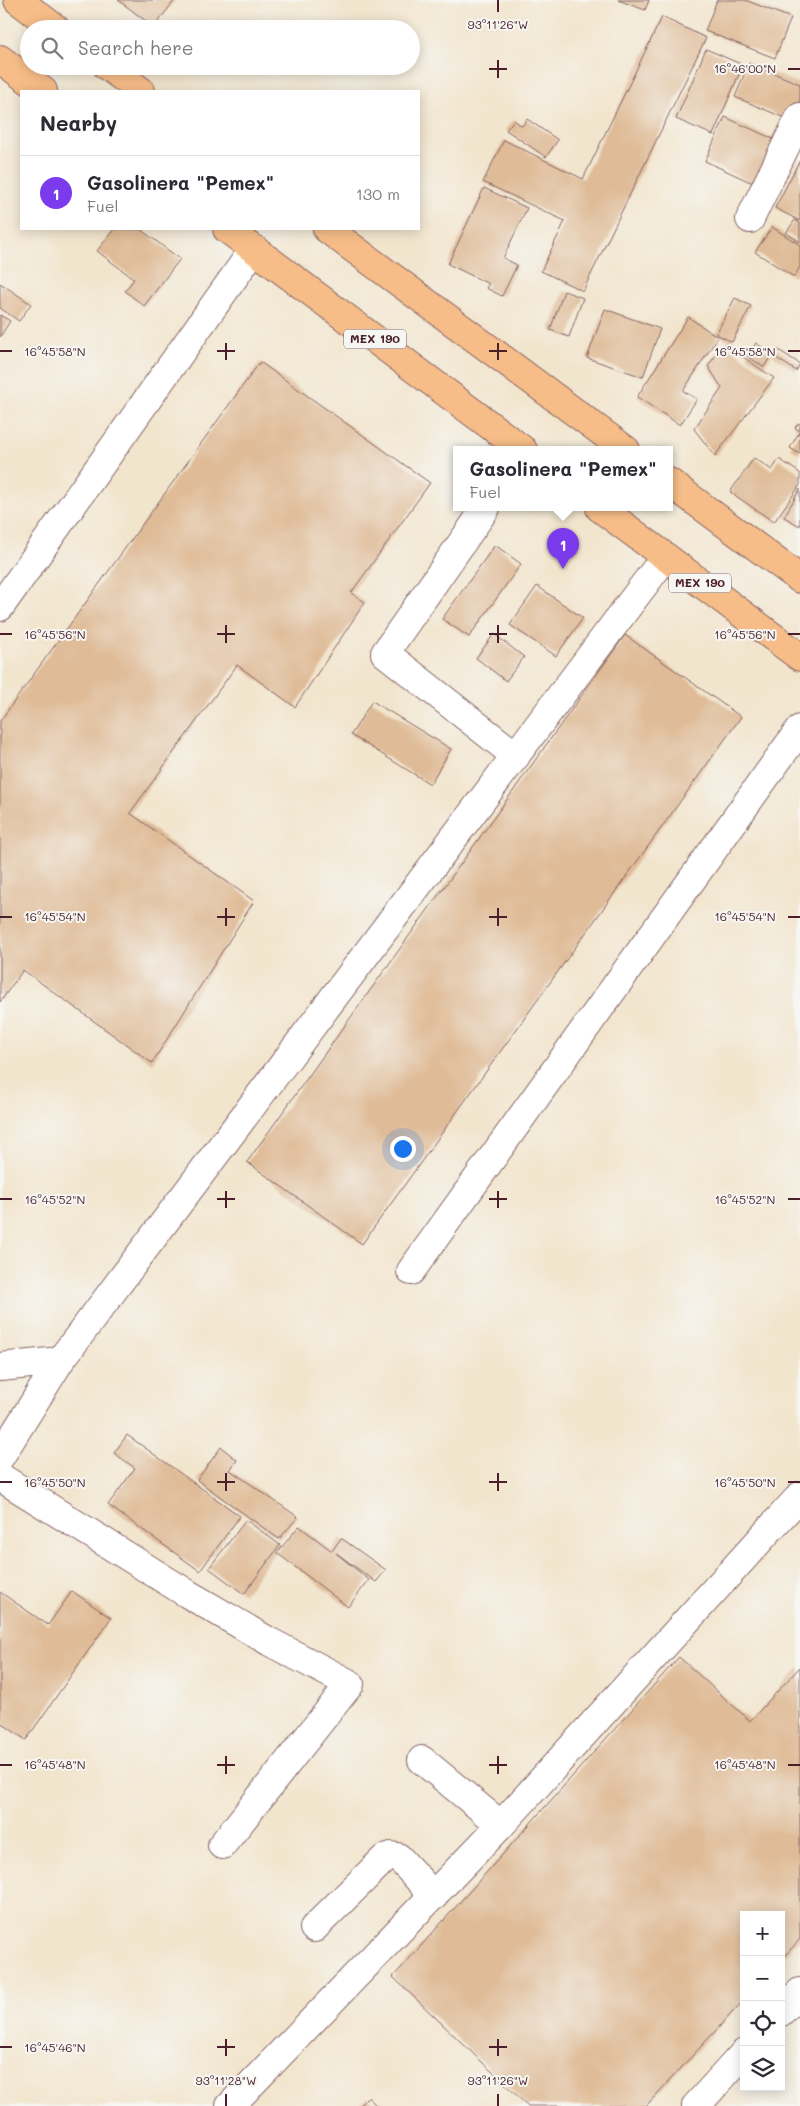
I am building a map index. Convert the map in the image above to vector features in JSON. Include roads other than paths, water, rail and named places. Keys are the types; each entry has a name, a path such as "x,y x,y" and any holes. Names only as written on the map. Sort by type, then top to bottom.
{"main road":[{"path":"18,0 44,20"},
{"path":"0,59 20,74"},
{"path":"22,75 42,90"},
{"path":"119,75 140,90"},
{"name":"MEX 190","path":"228,230 518,446"},
{"path":"328,230 621,446"},
{"path":"673,485 800,579"},
{"name":"MEX 190","path":"604,511 800,658"}],"street":[{"path":"750,219 800,117"},
{"path":"0,607 254,249"},
{"path":"484,511 385,653 516,756"},
{"path":"0,1458 60,1362 665,557"},
{"path":"411,1271 800,729"},
{"path":"0,1367 60,1362"},
{"path":"0,1477 270,1642 350,1684 222,1845"},
{"path":"230,2106 501,1825 800,1496"},
{"path":"422,1760 501,1825"},
{"path":"314,1928 384,1859 391,1856 398,1856 434,1896"},
{"path":"785,2008 800,1992"},
{"path":"696,2106 740,2057"}],"place":[{"name":"Gasolinera \"Pemex\"","path":"563,569"}]}
